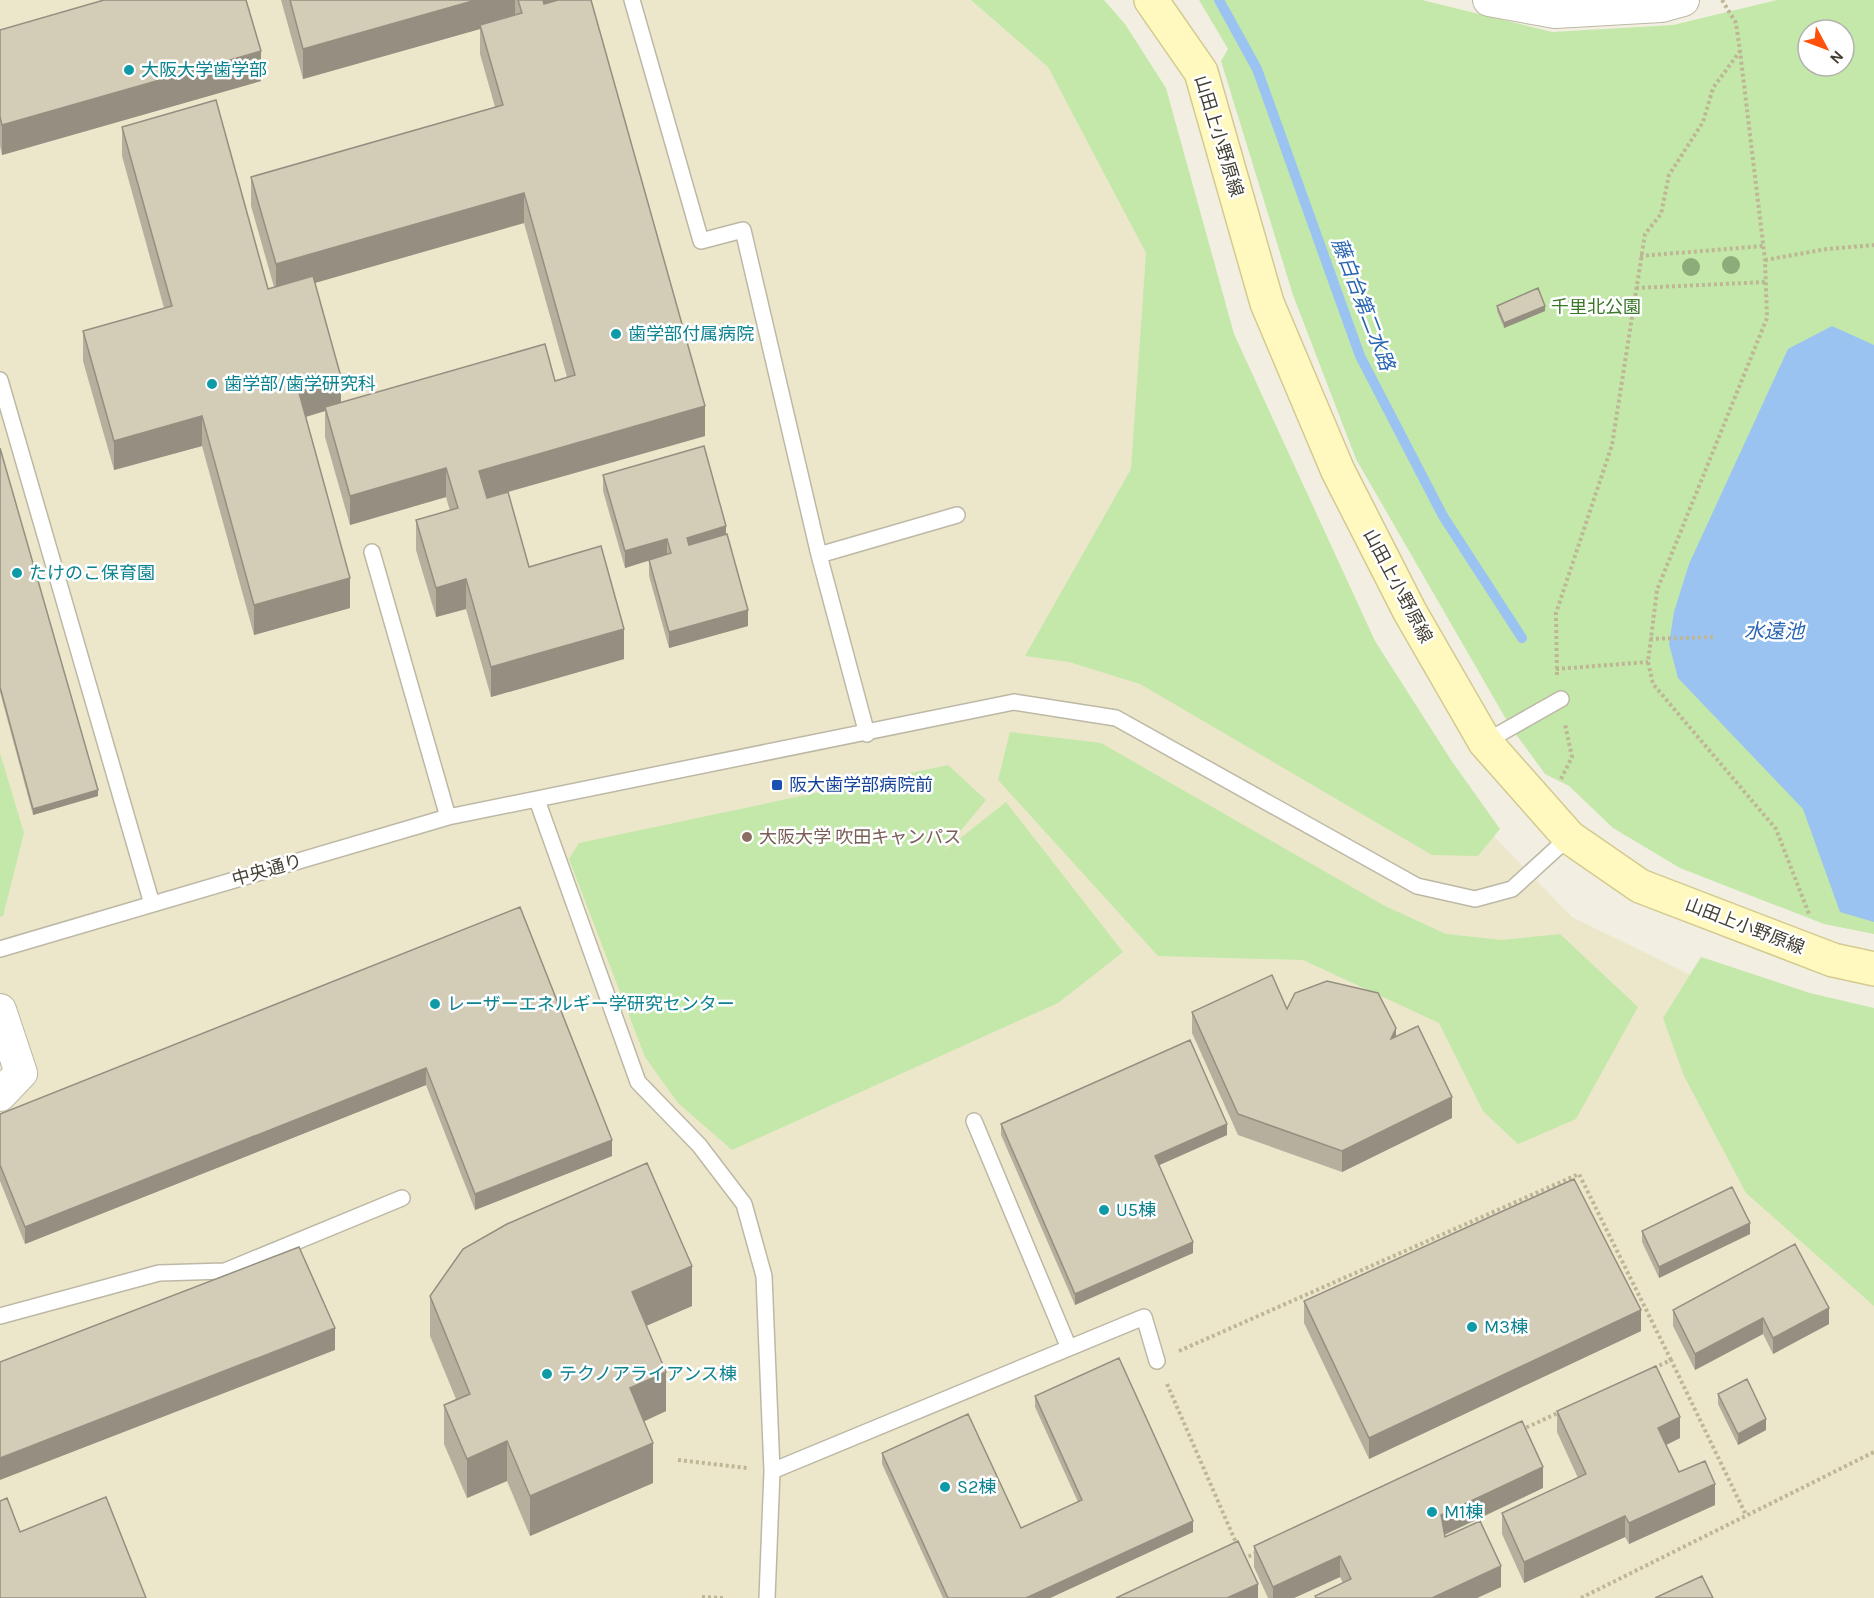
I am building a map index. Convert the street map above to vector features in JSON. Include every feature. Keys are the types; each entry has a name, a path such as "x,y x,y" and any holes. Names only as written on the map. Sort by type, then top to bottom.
{"main road":[{"name":"山田上小野原線","path":"1151,0 1201,72 1267,303 1338,471 1410,612 1485,742 1569,837 1640,886 1833,960 1874,969"}],"street":[{"path":"1489,0 1556,12 1661,6 1683,0"},
{"path":"0,1010 21,1073 0,1095"}],"lane":[{"path":"632,0 702,241 743,230 819,555 867,734"},
{"path":"0,380 153,904"},
{"path":"819,555 957,515"},
{"path":"372,552 448,817"},
{"path":"1485,742 1561,699"},
{"name":"中央通り","path":"0,949 448,817 867,734 1014,702 1116,718 1418,886 1475,899 1512,889 1569,837"},
{"path":"537,800 638,1082 699,1145 744,1204 764,1276 772,1471 767,1598"},
{"path":"974,1121 1069,1348"},
{"path":"0,1316 159,1273 225,1271 402,1198"},
{"path":"772,1471 1144,1317 1157,1361"}],"path":[{"path":"1722,0 1736,23 1740,51 1764,246 1767,318 1657,590 1648,662 1653,684 1776,829 1810,915"},
{"path":"1557,785 1572,757 1556,669 1556,613 1612,445 1645,234 1661,214 1669,175 1703,122 1713,88 1740,51"},
{"path":"1765,260 1827,249 1874,245"},
{"path":"1640,256 1764,246"},
{"path":"1636,288 1766,282"},
{"path":"1650,639 1713,637"},
{"path":"1556,669 1648,662"},
{"path":"1243,1559 1157,1361 1579,1174 1746,1515"},
{"path":"1650,1370 1671,1360"},
{"path":"1511,1435 1564,1410"},
{"path":"1581,1598 1874,1452"},
{"path":"678,1460 772,1471"},
{"path":"1232,1564 1264,1549"},
{"path":"702,1597 724,1598"}],"shaded area":[{"name":"大阪大学 吹田キャンパス","path":"0,0 971,0 1048,67 1416,756 1572,917 1724,991 1874,1022 1874,1598 0,1598"}],"green space":[{"path":"971,0 1104,0 1125,24 1166,88 1234,334 1375,641 1451,760 1500,829 1478,856 1432,855 1140,684 1069,662 1025,656 1131,469 1146,253 1048,67"},
{"name":"千里北公園","path":"1199,0 1422,0 1552,32 1673,25 1777,0 1874,0 1874,934 1824,924 1680,868 1613,828 1569,786 1545,774 1510,726 1356,459 1293,295 1221,61 1228,49"},
{"path":"1010,732 1101,743 1385,906 1446,934 1502,940 1560,934 1638,1007 1576,1119 1518,1144 1483,1111 1439,1023 1303,960 1158,956 998,780"},
{"path":"0,753 24,833 3,916 0,917"},
{"path":"948,765 986,800 944,851 1006,802 1123,952 1058,1003 732,1150 678,1103 645,1057 569,859 579,843"},
{"path":"1701,957 1810,993 1874,1008 1874,1306 1746,1193 1684,1076 1663,1018"}],"water":[{"name":"水遠池","path":"1832,326 1874,345 1874,922 1840,912 1803,809 1678,678 1669,644 1674,612 1689,564 1788,349"}],"building":[{"name":"大阪大学歯学部","path":"104,0 246,0 261,51 2,125 0,117 0,30"},
{"path":"290,0 476,0 303,49"},
{"name":"歯学部付属病院","path":"518,0 543,0 544,4 558,0 591,0 705,406 479,471 487,498 508,492 529,567 601,546 624,629 491,667 466,579 436,588 416,520 458,508 446,468 350,496 325,407 545,344 555,381 575,375 524,193 276,264 251,177 503,105 480,25 522,13"},
{"name":"歯学部/歯学研究科","path":"216,100 268,289 313,276 341,377 298,389 350,578 254,605 202,416 114,441 83,331 172,306 122,127"},
{"path":"1538,288 1545,306 1504,323 1497,306"},
{"path":"704,446 726,526 687,538 689,545 727,534 748,610 669,632 649,560 671,553 667,539 625,551 603,475"},
{"name":"たけのこ保育園","path":"0,448 98,790 33,809 0,687"},
{"name":"レーザーエネルギー学研究センター","path":"520,907 612,1140 475,1194 426,1068 25,1227 0,1165 0,1114"},
{"path":"1272,975 1287,1009 1295,993 1327,981 1378,993 1396,1028 1391,1039 1418,1026 1452,1097 1342,1151 1238,1114 1192,1012"},
{"name":"U5棟","path":"1190,1040 1227,1124 1155,1156 1193,1242 1075,1294 1001,1124"},
{"name":"テクノアライアンス棟","path":"647,1163 692,1266 632,1292 666,1372 630,1388 653,1443 530,1496 507,1441 467,1459 444,1405 470,1394 430,1296 463,1249 507,1224"},
{"name":"M3棟","path":"1574,1179 1641,1310 1369,1438 1304,1301"},
{"path":"1732,1187 1750,1223 1659,1267 1642,1231"},
{"path":"1795,1244 1829,1308 1773,1338 1763,1318 1695,1354 1673,1310"},
{"path":"299,1247 335,1328 0,1458 0,1362"},
{"name":"S2棟","path":"1119,1358 1193,1521 1026,1598 948,1598 882,1453 968,1414 1021,1528 1082,1500 1035,1396"},
{"path":"1656,1366 1680,1417 1658,1428 1679,1472 1705,1461 1715,1484 1629,1523 1625,1516 1524,1562 1502,1513 1586,1474 1557,1411"},
{"path":"1747,1379 1766,1419 1738,1434 1718,1394"},
{"name":"M1棟","path":"1522,1421 1543,1467 1441,1515 1445,1537 1480,1521 1501,1566 1432,1598 1316,1598 1315,1596 1351,1579 1340,1556 1273,1587 1254,1546"},
{"path":"106,1497 146,1598 0,1598 0,1501 7,1498 20,1532"},
{"path":"1238,1541 1258,1584 1227,1598 1116,1598"},
{"path":"1702,1576 1713,1598 1655,1598"}],"waterway":[{"name":"藤白台第二水路","path":"1219,0 1257,69 1360,356 1443,516 1522,638"}],"place":[{"name":"大阪大学歯学部","path":"129,70"},
{"name":"歯学部付属病院","path":"616,334"},
{"name":"歯学部/歯学研究科","path":"212,384"},
{"name":"たけのこ保育園","path":"17,573"},
{"name":"阪大歯学部病院前","path":"777,785"},
{"name":"大阪大学 吹田キャンパス","path":"747,837"},
{"name":"レーザーエネルギー学研究センター","path":"435,1004"},
{"name":"U5棟","path":"1104,1210"},
{"name":"M3棟","path":"1472,1327"},
{"name":"テクノアライアンス棟","path":"547,1374"},
{"name":"S2棟","path":"945,1487"},
{"name":"M1棟","path":"1432,1512"}]}
